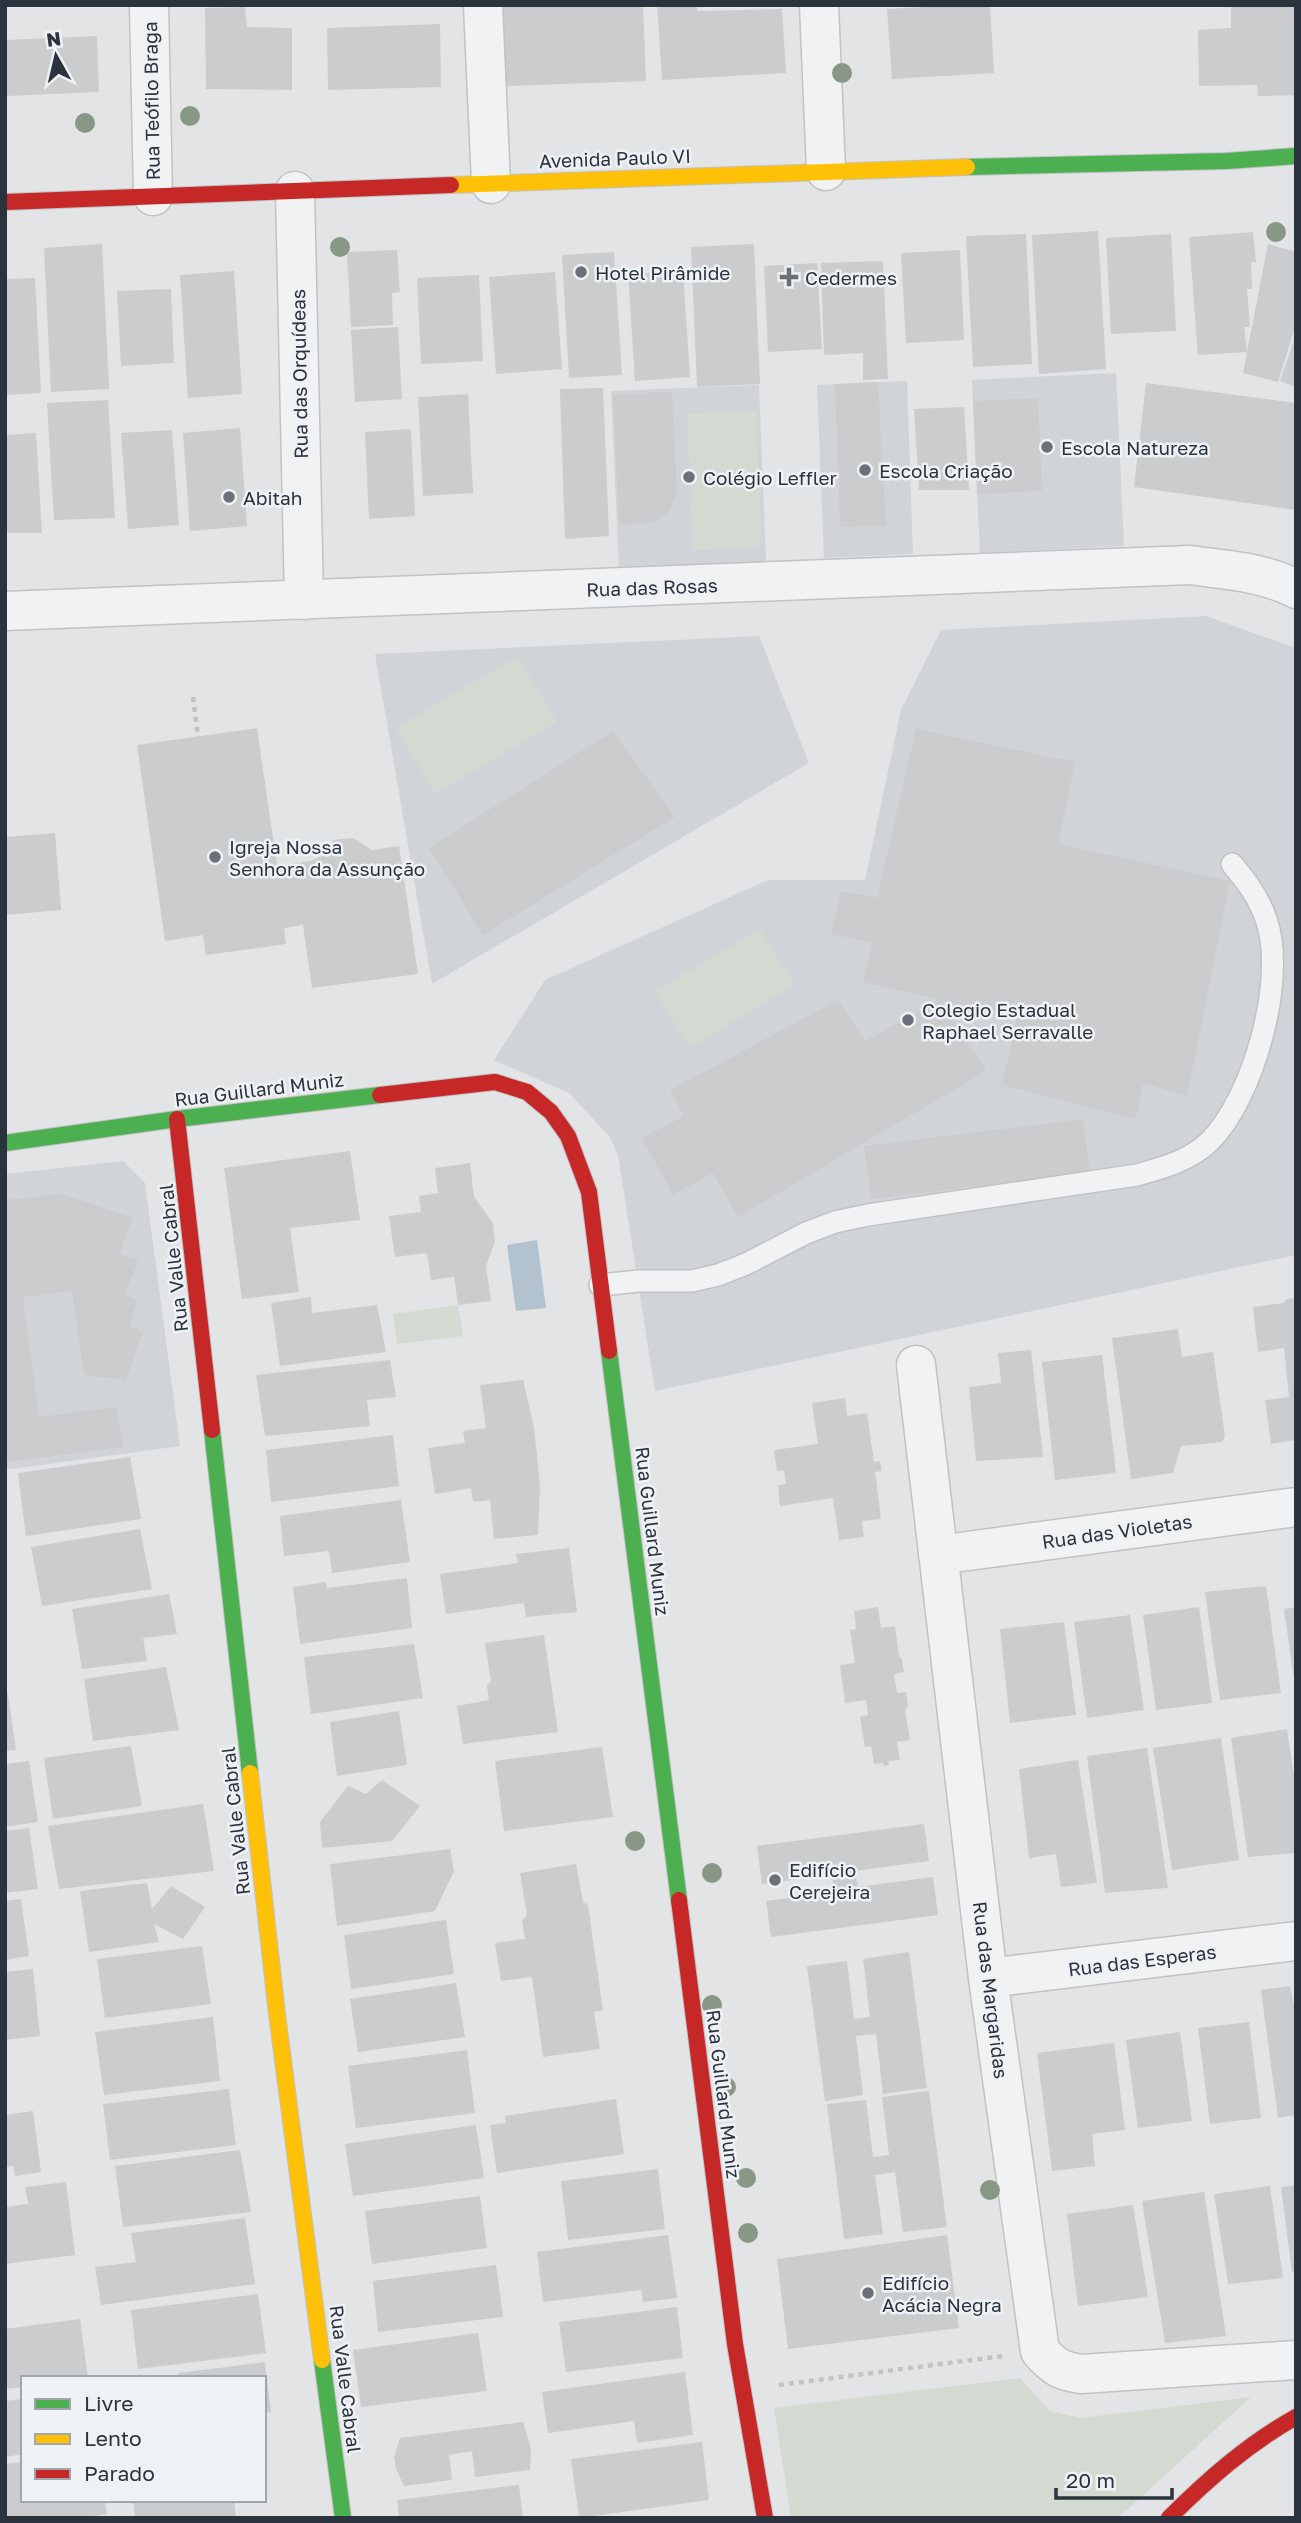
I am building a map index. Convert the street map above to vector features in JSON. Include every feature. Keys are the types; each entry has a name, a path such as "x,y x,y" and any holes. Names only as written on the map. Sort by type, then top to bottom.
{"street":[{"name":"Rua Teófilo Braga","path":"149,5 153,196"},
{"path":"483,5 491,184"},
{"path":"819,5 826,171"},
{"name":"Avenida Paulo VI","path":"5,202 826,171 1227,161 1296,156"},
{"name":"Avenida Paulo VI","path":"1227,161 1284,174"},
{"name":"Rua das Orquídeas","path":"295,191 304,600"},
{"name":"Rua das Rosas","path":"5,611 1190,565 1247,572 1296,589"},
{"name":"Rua Guillard Muniz","path":"5,1143 177,1119 495,1082 526,1091 554,1113 573,1143 589,1192 735,2344 765,2518"},
{"name":"Rua Valle Cabral","path":"177,1119 277,2014 343,2518"},
{"name":"Rua das Margaridas","path":"916,1365 988,1978 1040,2351"},
{"name":"Rua das Violetas","path":"938,1555 1296,1507"},
{"name":"Rua das Esperas","path":"988,1978 1296,1941"},
{"path":"1040,2351 1049,2362 1063,2371 1081,2374 1296,2360"},
{"path":"1169,2518 1199,2487 1240,2452 1296,2417"}],"lane":[{"path":"600,1285 639,1281 692,1281 718,1275 835,1222 1137,1175 1175,1164 1208,1143 1231,1114 1248,1082 1269,1006 1272,964 1268,925 1254,891 1232,864"}],"path":[{"path":"193,697 198,737"},
{"path":"743,2389 1040,2351"}],"shaded area":[{"name":"Escola Natureza","path":"1116,373 1124,546 980,553 972,380"},
{"name":"Escola Criação","path":"907,381 913,554 824,558 817,385"},
{"name":"Colégio Leffler","path":"759,385 766,564 619,570 611,391"},
{"path":"756,411 762,547 693,550 687,414"},
{"name":"Colegio Estadual Raphael Serravalle","path":"1206,616 1296,648 1296,1255 655,1391 618,1155 609,1136 569,1093 494,1060 545,980 768,880 865,880 901,710 941,630"},
{"path":"759,636 809,763 432,984 375,654"},
{"path":"518,656 557,722 435,794 396,728"},
{"path":"760,929 795,985 690,1048 655,991"},
{"path":"123,1161 145,1183 180,1446 5,1470 5,1174"},
{"path":"458,1305 463,1336 397,1344 393,1314"},
{"path":"1020,2378 1050,2411 1081,2418 1251,2397 1118,2518 791,2518 774,2408"}],"water":[{"path":"537,1240 546,1308 516,1311 507,1245"}],"building":[{"path":"502,5 643,5 646,81 505,86"},
{"path":"657,5 697,5 697,11 782,9 786,73 662,80"},
{"path":"990,5 994,73 892,79 887,9"},
{"path":"1231,5 1296,5 1296,95 1258,96 1257,85 1199,86 1198,30 1231,28"},
{"path":"245,7 247,27 292,28 292,90 206,89 205,8"},
{"path":"440,24 441,87 328,90 327,28"},
{"path":"97,36 99,92 5,96 5,40"},
{"path":"1098,231 1106,369 1039,374 1032,235"},
{"path":"1253,232 1256,262 1251,262 1252,289 1247,289 1250,327 1244,327 1247,352 1198,355 1189,237"},
{"path":"1026,234 1032,364 973,367 966,236"},
{"path":"1171,234 1176,331 1111,334 1106,238"},
{"path":"102,244 109,389 51,392 44,248"},
{"path":"754,244 760,384 697,387 691,247"},
{"path":"1268,244 1296,252 1296,324 1278,382 1243,373"},
{"path":"397,250 400,292 392,293 393,325 351,327 347,252"},
{"path":"960,250 964,340 906,343 901,253"},
{"path":"614,252 622,375 569,378 562,255"},
{"path":"883,261 888,379 863,380 863,353 824,355 821,263"},
{"path":"817,263 822,349 768,352 764,266"},
{"path":"234,271 242,394 188,398 180,275"},
{"path":"683,271 690,377 635,381 628,274"},
{"path":"555,272 562,369 496,374 489,277"},
{"path":"479,275 483,361 421,364 417,278"},
{"path":"35,278 41,393 5,395 5,279"},
{"path":"171,289 174,363 121,366 117,291"},
{"path":"398,327 402,399 355,402 351,330"},
{"path":"1296,334 1296,387 1280,381"},
{"path":"878,382 886,526 840,527 835,384"},
{"path":"1146,383 1296,403 1296,510 1134,487"},
{"path":"603,388 609,536 565,539 560,389"},
{"path":"672,392 677,493 669,512 655,522 619,525 613,395"},
{"path":"468,394 473,493 423,496 418,397"},
{"path":"1038,398 1042,491 977,494 973,401"},
{"path":"108,400 115,518 54,520 47,403"},
{"path":"964,407 969,490 919,490 914,409"},
{"path":"240,428 247,526 190,531 183,433"},
{"path":"411,429 415,516 369,519 365,432"},
{"path":"172,430 179,525 128,529 121,433"},
{"path":"36,433 42,533 5,533 5,435"},
{"name":"Igreja Nossa Senhora da Assunção","path":"257,728 277,866 311,861 326,854 333,840 353,838 372,850 399,846 418,974 312,988 303,925 284,928 286,944 206,955 203,935 165,941 137,745"},
{"path":"916,729 1075,762 1058,844 1230,881 1187,1096 1143,1083 1136,1119 1002,1085 1017,1018 942,1001 986,1071 738,1217 713,1173 673,1195 642,1138 684,1116 670,1090 838,1000 865,1041 940,1000 863,982 872,943 831,934 841,891 877,898"},
{"path":"613,731 675,817 483,935 429,848"},
{"path":"55,833 61,910 5,915 5,837"},
{"path":"1083,1119 1090,1172 871,1199 864,1146"},
{"path":"350,1151 360,1220 290,1228 299,1292 242,1299 224,1168"},
{"path":"470,1163 474,1197 493,1223 495,1242 486,1266 491,1301 458,1305 454,1277 431,1280 427,1253 395,1257 389,1216 421,1212 419,1196 438,1193 435,1168"},
{"path":"63,1194 132,1218 120,1254 138,1260 125,1294 137,1301 129,1326 143,1332 126,1380 84,1375 72,1291 23,1297 39,1417 116,1407 124,1447 6,1462 5,1200"},
{"path":"311,1297 312,1313 377,1305 386,1352 280,1366 271,1303"},
{"path":"1296,1298 1296,1440 1271,1444 1265,1400 1289,1397 1284,1348 1258,1352 1253,1307 1284,1303 1286,1299"},
{"path":"1178,1329 1182,1357 1213,1352 1225,1436 1222,1442 1181,1446 1173,1473 1131,1479 1112,1338"},
{"path":"1031,1350 1043,1457 976,1461 969,1387 1001,1383 998,1353"},
{"path":"1102,1355 1116,1473 1055,1480 1042,1362"},
{"path":"390,1360 396,1397 367,1400 370,1426 265,1436 256,1375"},
{"path":"523,1380 534,1427 540,1486 538,1535 494,1539 490,1500 473,1502 471,1488 435,1494 428,1448 465,1443 463,1431 486,1428 480,1385"},
{"path":"845,1398 847,1416 867,1413 874,1462 880,1461 882,1471 875,1472 881,1519 862,1521 864,1537 839,1540 833,1498 780,1506 778,1485 786,1484 784,1470 777,1471 774,1450 818,1444 812,1403"},
{"path":"393,1435 399,1486 271,1502 266,1450"},
{"path":"130,1457 141,1519 26,1536 18,1473"},
{"path":"401,1500 410,1562 332,1573 329,1551 284,1556 280,1516"},
{"path":"140,1529 152,1589 42,1606 31,1547"},
{"path":"569,1548 577,1612 526,1617 524,1603 446,1614 440,1574 518,1563 516,1554"},
{"path":"407,1578 412,1628 300,1644 293,1587 326,1582 327,1588"},
{"path":"1266,1586 1281,1693 1220,1700 1205,1592"},
{"path":"169,1594 177,1634 143,1638 147,1661 82,1669 72,1609"},
{"path":"878,1607 881,1628 895,1626 904,1672 894,1674 897,1693 906,1692 908,1707 905,1710 910,1740 897,1742 900,1760 888,1761 889,1765 884,1766 883,1763 874,1764 871,1746 865,1747 860,1717 868,1715 866,1700 845,1703 840,1665 855,1663 850,1630 856,1629 854,1611"},
{"path":"1199,1607 1212,1703 1156,1710 1143,1615"},
{"path":"1296,1607 1296,1679 1294,1679 1284,1609"},
{"path":"1130,1615 1144,1710 1087,1718 1074,1622"},
{"path":"1064,1622 1076,1715 1010,1723 1000,1629"},
{"path":"544,1635 558,1732 463,1744 457,1706 489,1700 487,1686 491,1681 485,1643"},
{"path":"414,1644 423,1698 311,1714 304,1657"},
{"path":"166,1667 179,1730 93,1741 84,1679"},
{"path":"5,1693 8,1693 16,1750 5,1751"},
{"path":"399,1711 407,1765 337,1776 330,1722"},
{"path":"1287,1729 1296,1790 1296,1853 1248,1857 1231,1738"},
{"path":"1221,1738 1239,1860 1172,1870 1153,1748"},
{"path":"131,1746 142,1806 53,1819 44,1758"},
{"path":"602,1747 613,1817 504,1831 495,1761"},
{"path":"1147,1748 1168,1888 1105,1893 1087,1756"},
{"path":"1078,1760 1097,1883 1061,1887 1056,1854 1029,1858 1019,1769"},
{"path":"29,1761 38,1822 5,1827 5,1764"},
{"path":"382,1780 420,1806 392,1841 322,1848 320,1822 348,1786 366,1794"},
{"path":"203,1804 214,1871 59,1889 48,1826"},
{"name":"Edifício Cerejeira","path":"924,1824 929,1861 855,1871 858,1887 933,1877 938,1915 771,1937 766,1901 834,1892 832,1875 762,1884 757,1846"},
{"path":"29,1828 38,1889 5,1893 5,1831"},
{"path":"450,1849 454,1871 435,1911 337,1926 330,1864"},
{"path":"576,1864 583,1902 588,1905 603,2010 594,2012 600,2049 543,2057 532,1977 501,1981 495,1943 525,1939 522,1921 527,1915 520,1873"},
{"path":"147,1883 152,1909 171,1886 205,1907 183,1939 154,1924 159,1942 89,1952 80,1891"},
{"path":"21,1899 29,1956 5,1960 5,1901"},
{"path":"446,1920 454,1974 351,1989 344,1935"},
{"path":"202,1946 211,2004 105,2018 97,1959"},
{"path":"909,1952 927,2088 883,2094 876,2034 856,2036 863,2095 825,2101 807,1966 847,1961 854,2019 870,2017 863,1959"},
{"path":"33,1969 40,2036 5,2040 5,1972"},
{"path":"456,1983 465,2037 358,2052 350,1999"},
{"path":"1290,1986 1296,2016 1296,2115 1278,2118 1261,1990"},
{"path":"213,2017 220,2081 104,2095 95,2032"},
{"path":"1249,2022 1261,2118 1210,2124 1198,2028"},
{"path":"1180,2032 1192,2121 1138,2128 1126,2040"},
{"path":"1114,2043 1125,2130 1092,2134 1095,2166 1052,2171 1037,2053"},
{"path":"467,2050 475,2113 356,2128 348,2066"},
{"path":"229,2089 236,2145 110,2160 103,2104"},
{"path":"929,2091 947,2227 903,2232 895,2172 875,2175 883,2234 844,2239 827,2104 866,2100 873,2157 889,2155 882,2097"},
{"path":"616,2099 624,2154 497,2173 490,2125 506,2123 505,2116"},
{"path":"33,2111 41,2172 15,2176 13,2166 5,2167 5,2115"},
{"path":"476,2125 484,2178 353,2196 345,2144"},
{"path":"240,2150 251,2212 123,2227 115,2166"},
{"path":"658,2169 665,2229 568,2240 561,2181"},
{"path":"66,2182 75,2255 5,2264 5,2207 28,2204 25,2187"},
{"path":"1296,2185 1296,2272 1292,2272 1281,2187"},
{"path":"1270,2186 1283,2278 1228,2284 1214,2194"},
{"path":"1204,2192 1226,2336 1165,2343 1142,2201"},
{"path":"480,2196 487,2248 372,2264 365,2211"},
{"path":"1133,2205 1148,2297 1078,2306 1067,2214"},
{"path":"245,2218 255,2284 101,2305 95,2267 136,2262 131,2233"},
{"path":"668,2235 677,2298 643,2302 641,2290 543,2302 537,2252"},
{"name":"Edifício Acácia Negra","path":"947,2235 959,2328 788,2349 777,2259"},
{"path":"496,2265 503,2317 378,2332 373,2281"},
{"path":"258,2294 266,2353 138,2369 131,2310"},
{"path":"677,2307 683,2358 566,2372 559,2322"},
{"path":"80,2319 88,2376 21,2376 21,2387 5,2389 5,2329"},
{"path":"478,2333 487,2391 361,2407 353,2350"},
{"path":"265,2362 271,2412 266,2413 266,2376 179,2376 178,2373"},
{"path":"685,2372 693,2435 637,2443 634,2421 548,2433 542,2392"},
{"path":"21,2399 21,2454 5,2457 5,2401"},
{"path":"523,2422 531,2449 530,2470 475,2477 472,2451 449,2455 452,2480 404,2486 394,2457 400,2438"},
{"path":"702,2442 709,2500 579,2518 571,2459"},
{"path":"21,2462 21,2502 105,2502 107,2514 82,2518 5,2518 5,2464"},
{"path":"519,2485 523,2518 399,2518 397,2500"},
{"path":"133,2502 234,2502 236,2518 135,2518"}],"traffic: fast":[{"path":"967,167 1227,161 1296,156"},
{"path":"5,1143 380,1095"},
{"path":"609,1351 679,1900"},
{"path":"212,1430 250,1773"},
{"path":"322,2360 343,2518"}],"traffic: slow":[{"path":"451,185 967,167"},
{"path":"250,1773 277,2014 322,2360"}],"traffic: jam":[{"path":"5,202 451,185"},
{"path":"380,1095 495,1082 527,1092 551,1112 568,1136 589,1192 609,1351"},
{"path":"177,1119 212,1430"},
{"path":"679,1900 735,2344 765,2518"},
{"path":"1169,2518 1229,2463 1296,2417"}],"place":[{"name":"Hotel Pirâmide","path":"581,272"},
{"name":"Cedermes","path":"789,277"},
{"name":"Escola Natureza","path":"1047,447"},
{"name":"Escola Criação","path":"865,470"},
{"name":"Colégio Leffler","path":"689,477"},
{"name":"Abitah","path":"229,497"},
{"name":"Igreja Nossa Senhora da Assunção","path":"215,857"},
{"name":"Colegio Estadual Raphael Serravalle","path":"908,1020"},
{"name":"Edifício Cerejeira","path":"775,1880"},
{"name":"Edifício Acácia Negra","path":"868,2293"}]}
